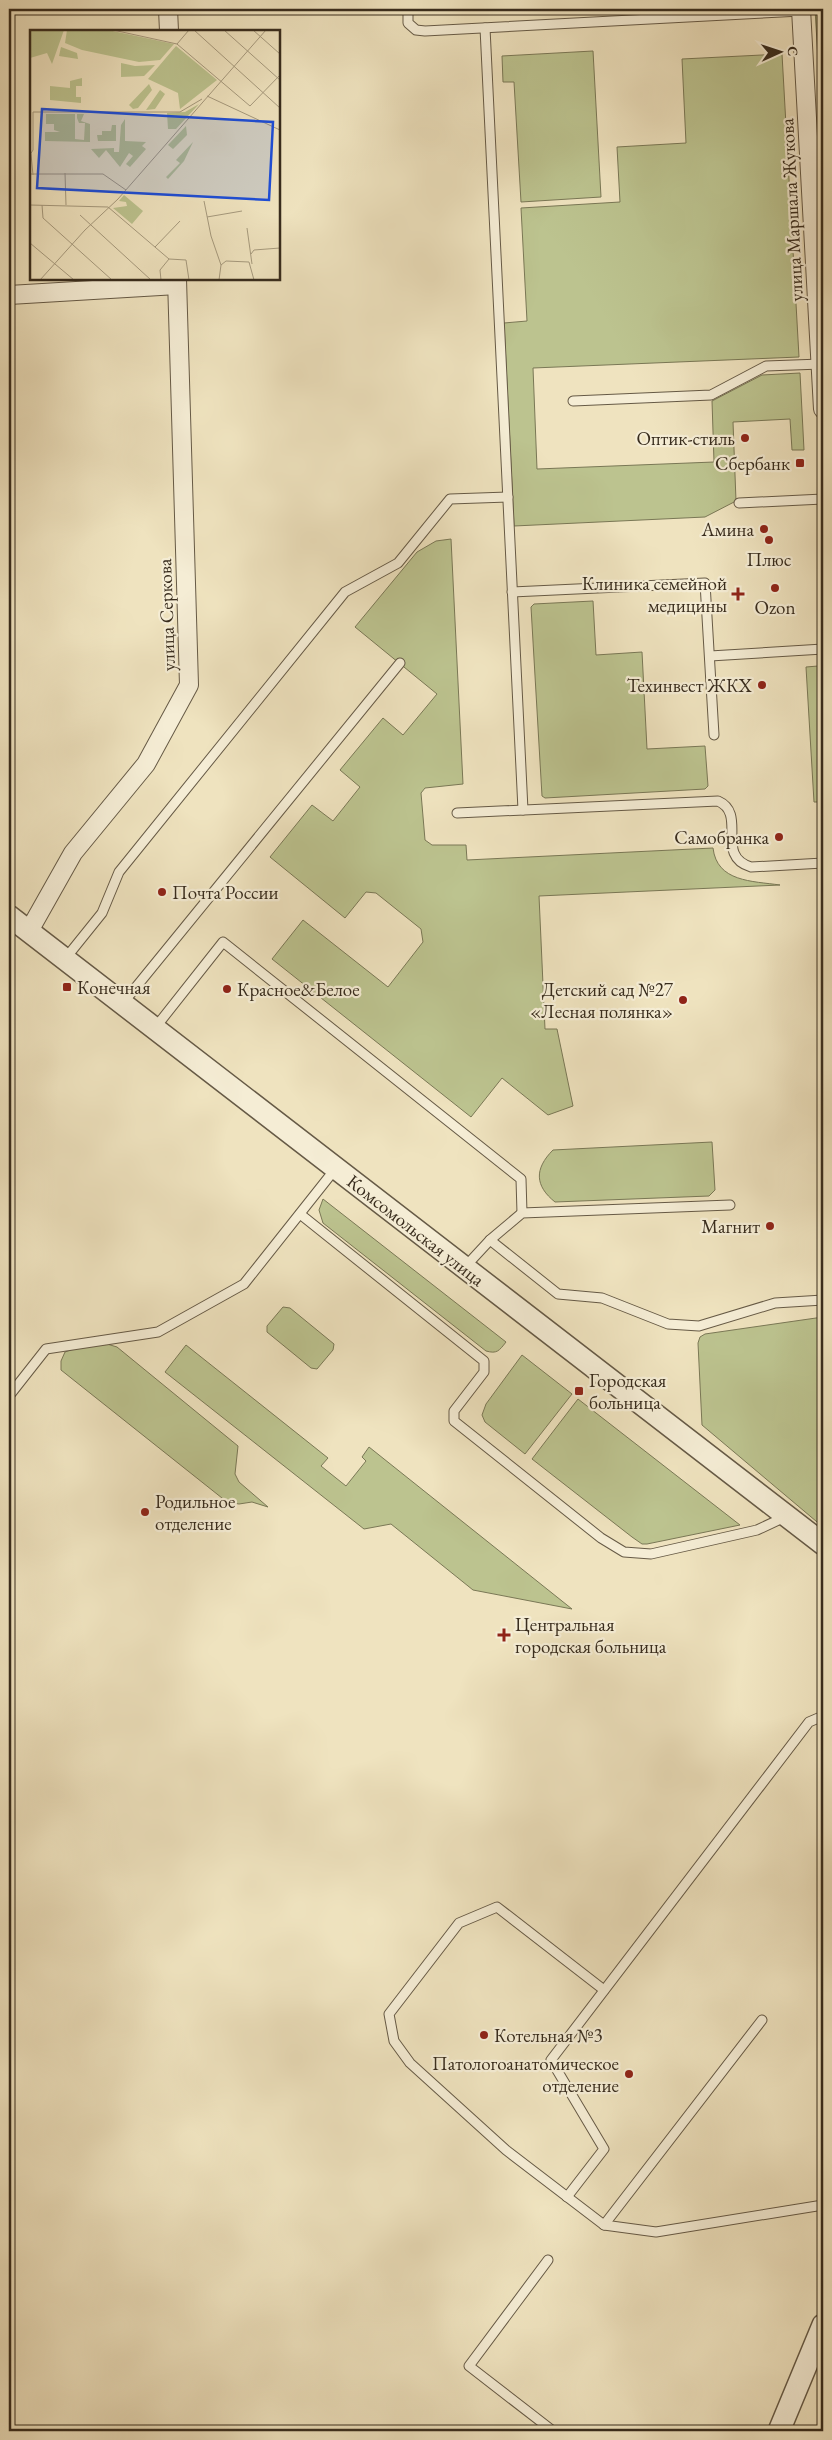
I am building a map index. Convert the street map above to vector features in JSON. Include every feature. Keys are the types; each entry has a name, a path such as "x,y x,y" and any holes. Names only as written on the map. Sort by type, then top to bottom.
{"street":[{"path":"168,9 169,30"},
{"name":"улица Маршала Жукова","path":"801,10 823,409"},
{"path":"9,295 177,282"},
{"name":"улица Серкова","path":"29,931 73,853 146,764 189,685 177,282"},
{"name":"Комсомольская улица","path":"9,916 823,1544"},
{"path":"780,2431 823,2325"}],"lane":[{"path":"408,9 408,23 416,30 485,28 801,10"},
{"path":"485,28 522,810"},
{"path":"573,401 711,395 766,366 821,364"},
{"path":"65,959 102,913 119,872 345,592 398,563 450,499 508,497"},
{"path":"739,503 823,499"},
{"path":"512,592 706,582 714,735"},
{"path":"710,656 823,649"},
{"path":"123,1004 400,664"},
{"path":"457,813 718,801 728,808 731,814 733,852 743,864 751,867 823,864"},
{"path":"154,1028 223,942 521,1179 522,1213"},
{"path":"9,1396 46,1349 158,1332 244,1284 336,1168"},
{"path":"464,1267 490,1240 522,1213 730,1205"},
{"path":"300,1214 484,1361 484,1372 454,1411 454,1421 601,1538 617,1548 624,1552 652,1554 757,1530 787,1516"},
{"path":"490,1240 558,1294 602,1298 668,1324 700,1326 775,1303 823,1300"},
{"path":"567,2197 604,2149 551,2060 809,1722 823,1716"},
{"path":"604,1990 497,1907 459,1923 389,2014 394,2041 410,2063 506,2150 604,2225 656,2232 823,2206"},
{"path":"604,2225 762,2020"},
{"path":"548,2260 469,2366 553,2431"}],"green space":[{"path":"815,9 823,9 823,75 819,76"},
{"path":"593,51 601,197 521,202 514,82 503,82 502,56"},
{"path":"782,54 799,357 533,368 537,469 714,462 712,401 762,375 800,373 804,450 792,450 790,419 733,422 736,501 705,517 514,526 504,323 527,321 521,208 620,202 617,147 686,143 682,59"},
{"path":"451,539 463,784 425,788 421,793 425,840 432,845 466,845 467,860 713,848 721,868 729,874 738,878 780,885 539,896 545,1029 557,1029 573,1106 548,1115 502,1078 471,1117 272,959 303,920 388,987 423,942 421,929 376,893 366,892 345,918 270,857 312,805 333,821 360,787 340,770 383,718 403,735 437,694 355,627 417,552 436,541"},
{"path":"593,601 596,655 642,652 647,749 705,746 708,786 705,789 545,798 542,796 531,607 534,604"},
{"path":"818,666 823,753 823,802 814,802 806,667"},
{"path":"712,1142 715,1190 709,1196 555,1202 544,1190 539,1177 542,1164 553,1150"},
{"path":"323,1199 506,1342 504,1345 495,1352 486,1351 323,1223 319,1210"},
{"path":"283,1307 290,1308 334,1344 333,1350 317,1369 311,1368 267,1332 267,1326"},
{"path":"823,1317 823,1527 702,1425 698,1343 700,1337 705,1334"},
{"path":"107,1344 117,1347 238,1446 235,1474 239,1482 268,1507 252,1502 239,1504 227,1502 61,1370 61,1361 65,1352 76,1348"},
{"path":"186,1345 328,1458 321,1466 346,1486 366,1461 362,1457 369,1447 572,1609 473,1590 391,1524 364,1529 165,1372"},
{"path":"522,1355 572,1394 525,1454 485,1422 482,1415 486,1404"},
{"path":"578,1399 740,1525 647,1544 642,1544 632,1537 532,1459"}],"place":[{"name":"Оптик-стиль","path":"745,438"},
{"name":"Сбербанк","path":"800,463"},
{"name":"Амина","path":"764,529"},
{"name":"Плюс","path":"769,540"},
{"name":"Ozon","path":"775,588"},
{"name":"Клиника семейной медицины","path":"738,594"},
{"name":"Техинвест ЖКХ","path":"762,685"},
{"name":"Самобранка","path":"779,837"},
{"name":"Почта России","path":"162,892"},
{"name":"Конечная","path":"67,987"},
{"name":"Красное&Белое","path":"227,989"},
{"name":"Детский сад №27 «Лесная полянка»","path":"683,1000"},
{"name":"Магнит","path":"770,1226"},
{"name":"Городская больница","path":"579,1391"},
{"name":"Родильное отделение","path":"145,1512"},
{"name":"Центральная городская больница","path":"504,1635"},
{"name":"Котельная №3","path":"484,2035"},
{"name":"Патологоанатомическое отделение","path":"629,2074"}]}
